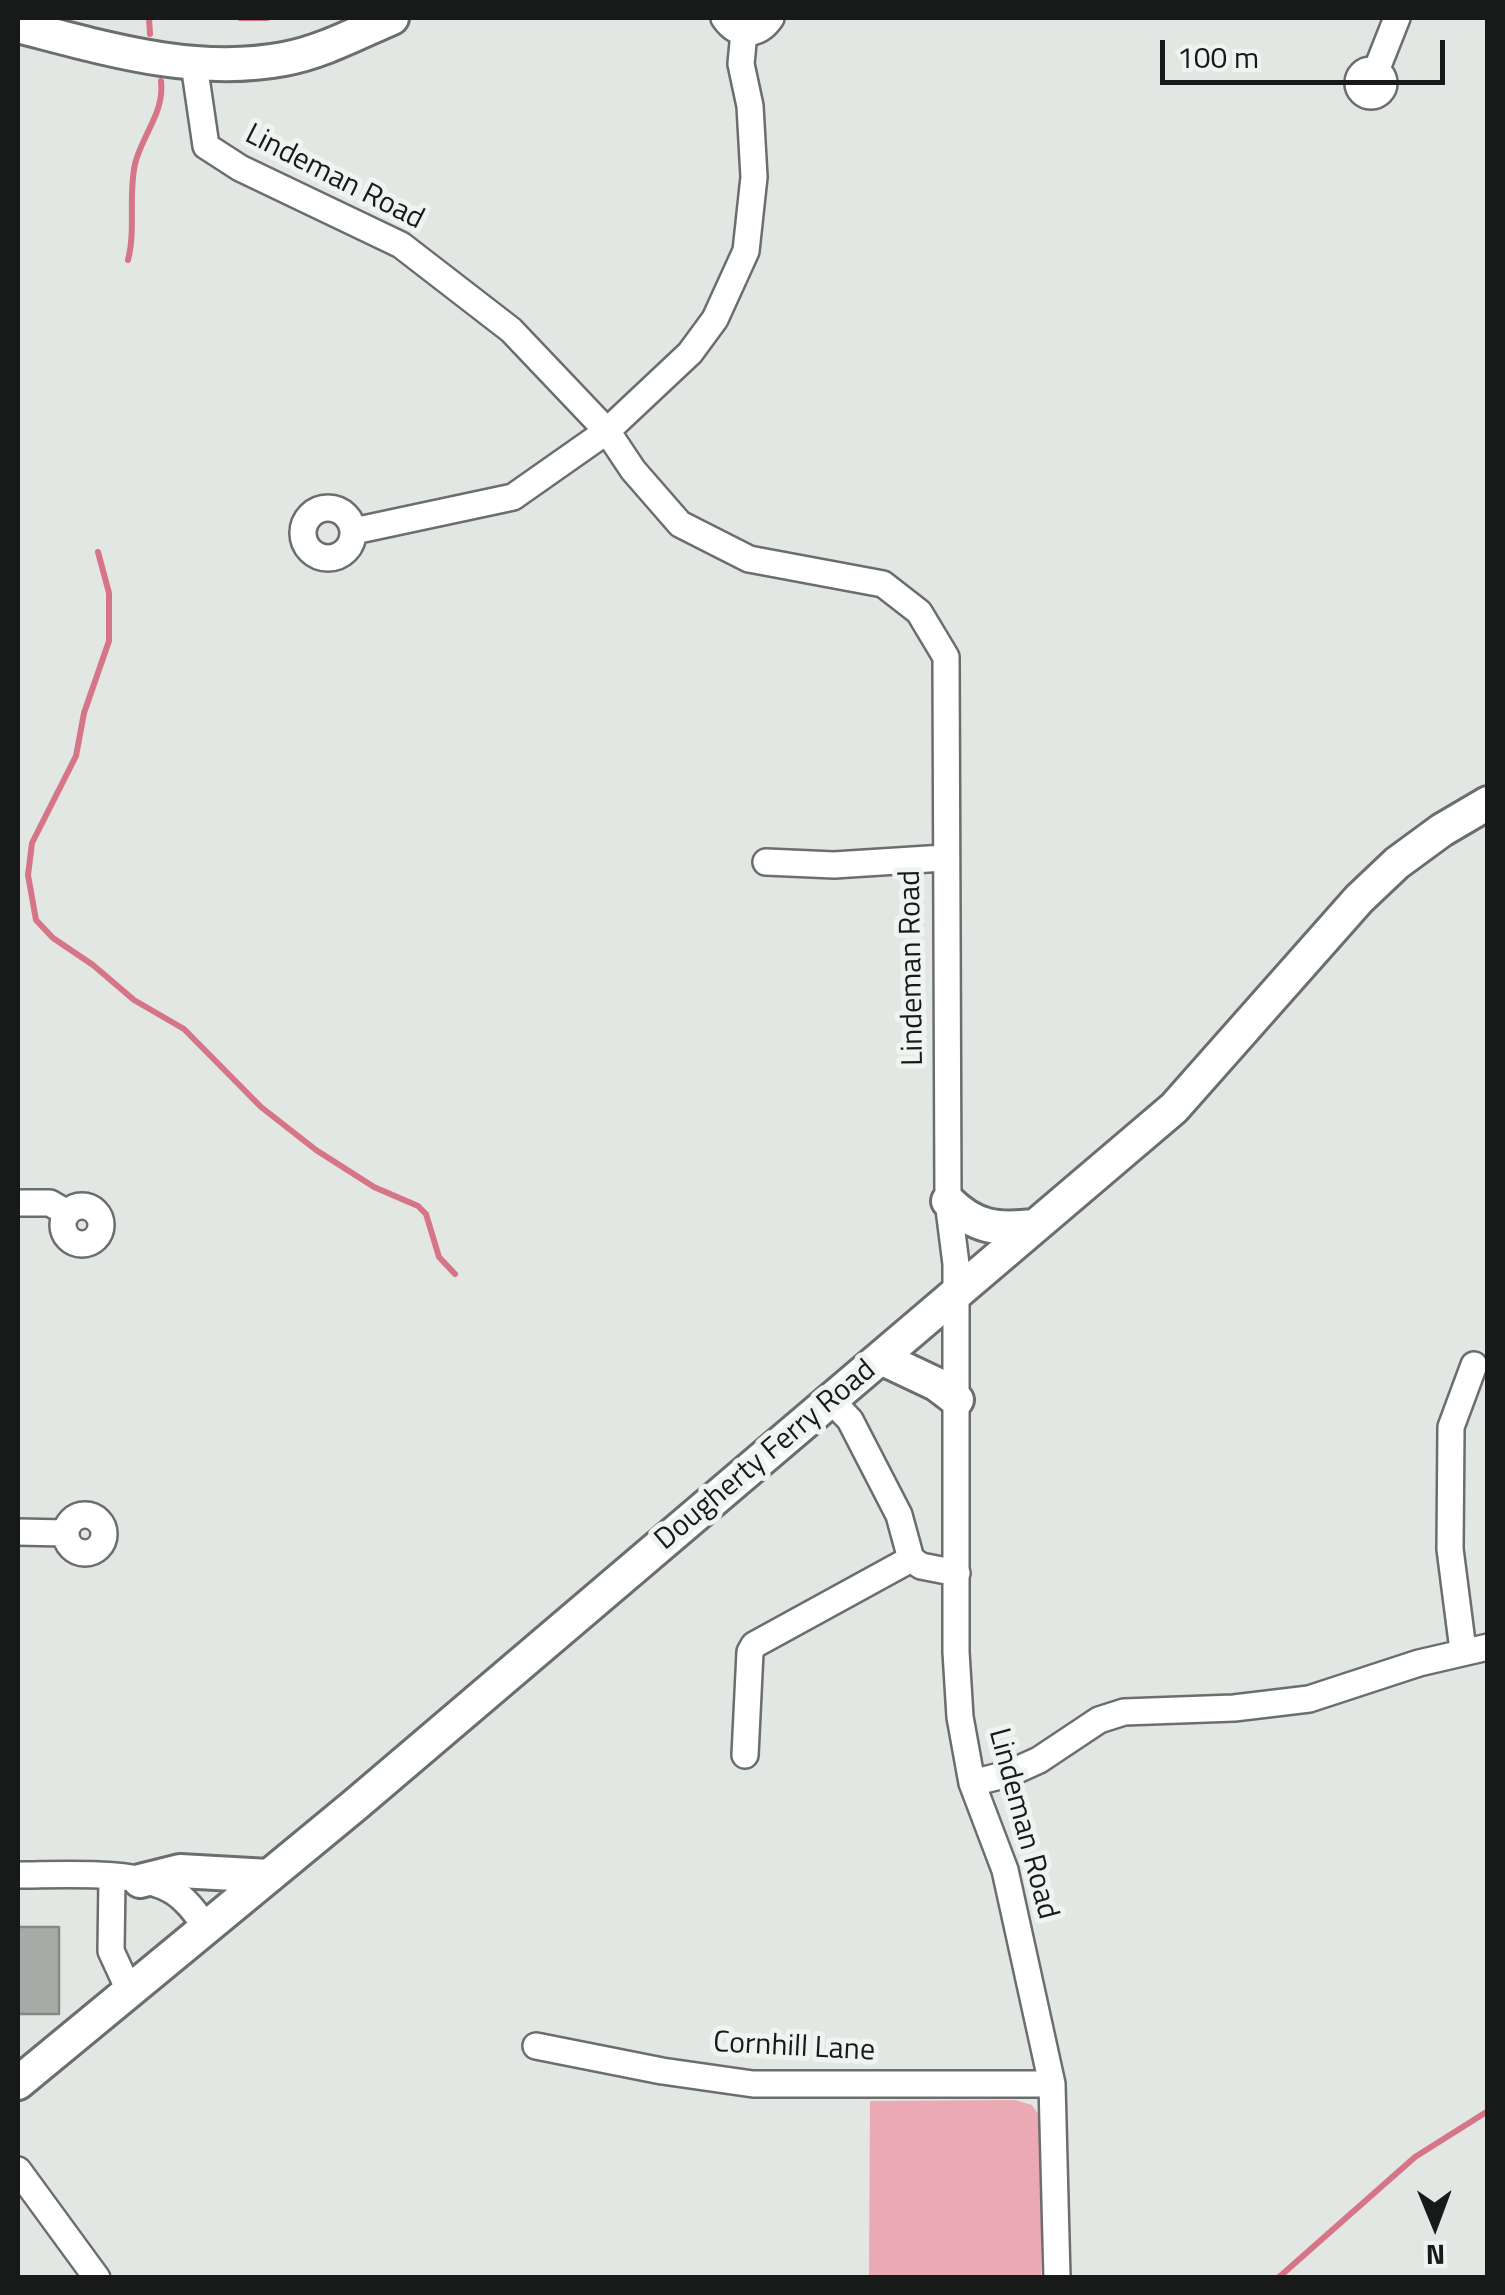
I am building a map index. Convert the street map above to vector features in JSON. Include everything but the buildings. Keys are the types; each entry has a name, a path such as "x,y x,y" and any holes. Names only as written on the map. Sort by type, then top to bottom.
{"main road":[{"path":"18,26 120,52 194,64 283,59 331,45 392,18"},
{"name":"Dougherty Ferry Road","path":"18,2083 269,1876 1174,1108 1359,899 1397,863 1488,802"},
{"path":"948,1202 965,1218 1004,1230 1034,1226"},
{"path":"881,1358 936,1384 957,1400"},
{"path":"126,1879 180,1872 269,1876"}],"street":[{"path":"354,531 513,497 606,431 690,353 715,319 746,250 754,177 750,106 734,25 764,27 771,18"},
{"path":"1376,71 1396,18"},
{"name":"Lindeman Road","path":"194,64 206,146 240,168 401,245 511,330 606,431 633,470 680,524 749,559 884,584 919,612 946,657 948,1202 956,1264 960,1717 972,1784 1005,1870 1052,2084 1057,2278"},
{"path":"766,862 834,865 944,858"},
{"path":"18,1203 50,1203 67,1213"},
{"path":"972,1784 1039,1760 1099,1720 1124,1712 1234,1708 1308,1699 1476,1648 1450,1549 1451,1427 1474,1364"},
{"path":"831,1400 850,1420 899,1515 911,1559 921,1566 957,1573"},
{"path":"18,1532 66,1533"},
{"path":"745,1755 750,1652 754,1645 911,1559"},
{"path":"18,1875 126,1879 172,1890 206,1927"},
{"path":"126,1879 111,1951 130,1990"},
{"name":"Cornhill Lane","path":"536,2046 752,2084 1052,2084"},
{"path":"18,2170 97,2278"}],"shaded area":[{"path":"1015,2100 1032,2105 1041,2118 1041,2277 869,2278 870,2101"}],"waterway":[{"path":"149,18 150,34"},
{"path":"240,18 267,18"},
{"path":"128,260 135,164 160,103 161,81"},
{"path":"98,552 109,593 109,641 84,713 76,756 32,843 28,875 36,920 53,938 134,1000 184,1029 261,1107 316,1150 374,1187 418,1206 426,1214 439,1257 455,1274"},
{"path":"1278,2278 1415,2157 1488,2111"}]}
